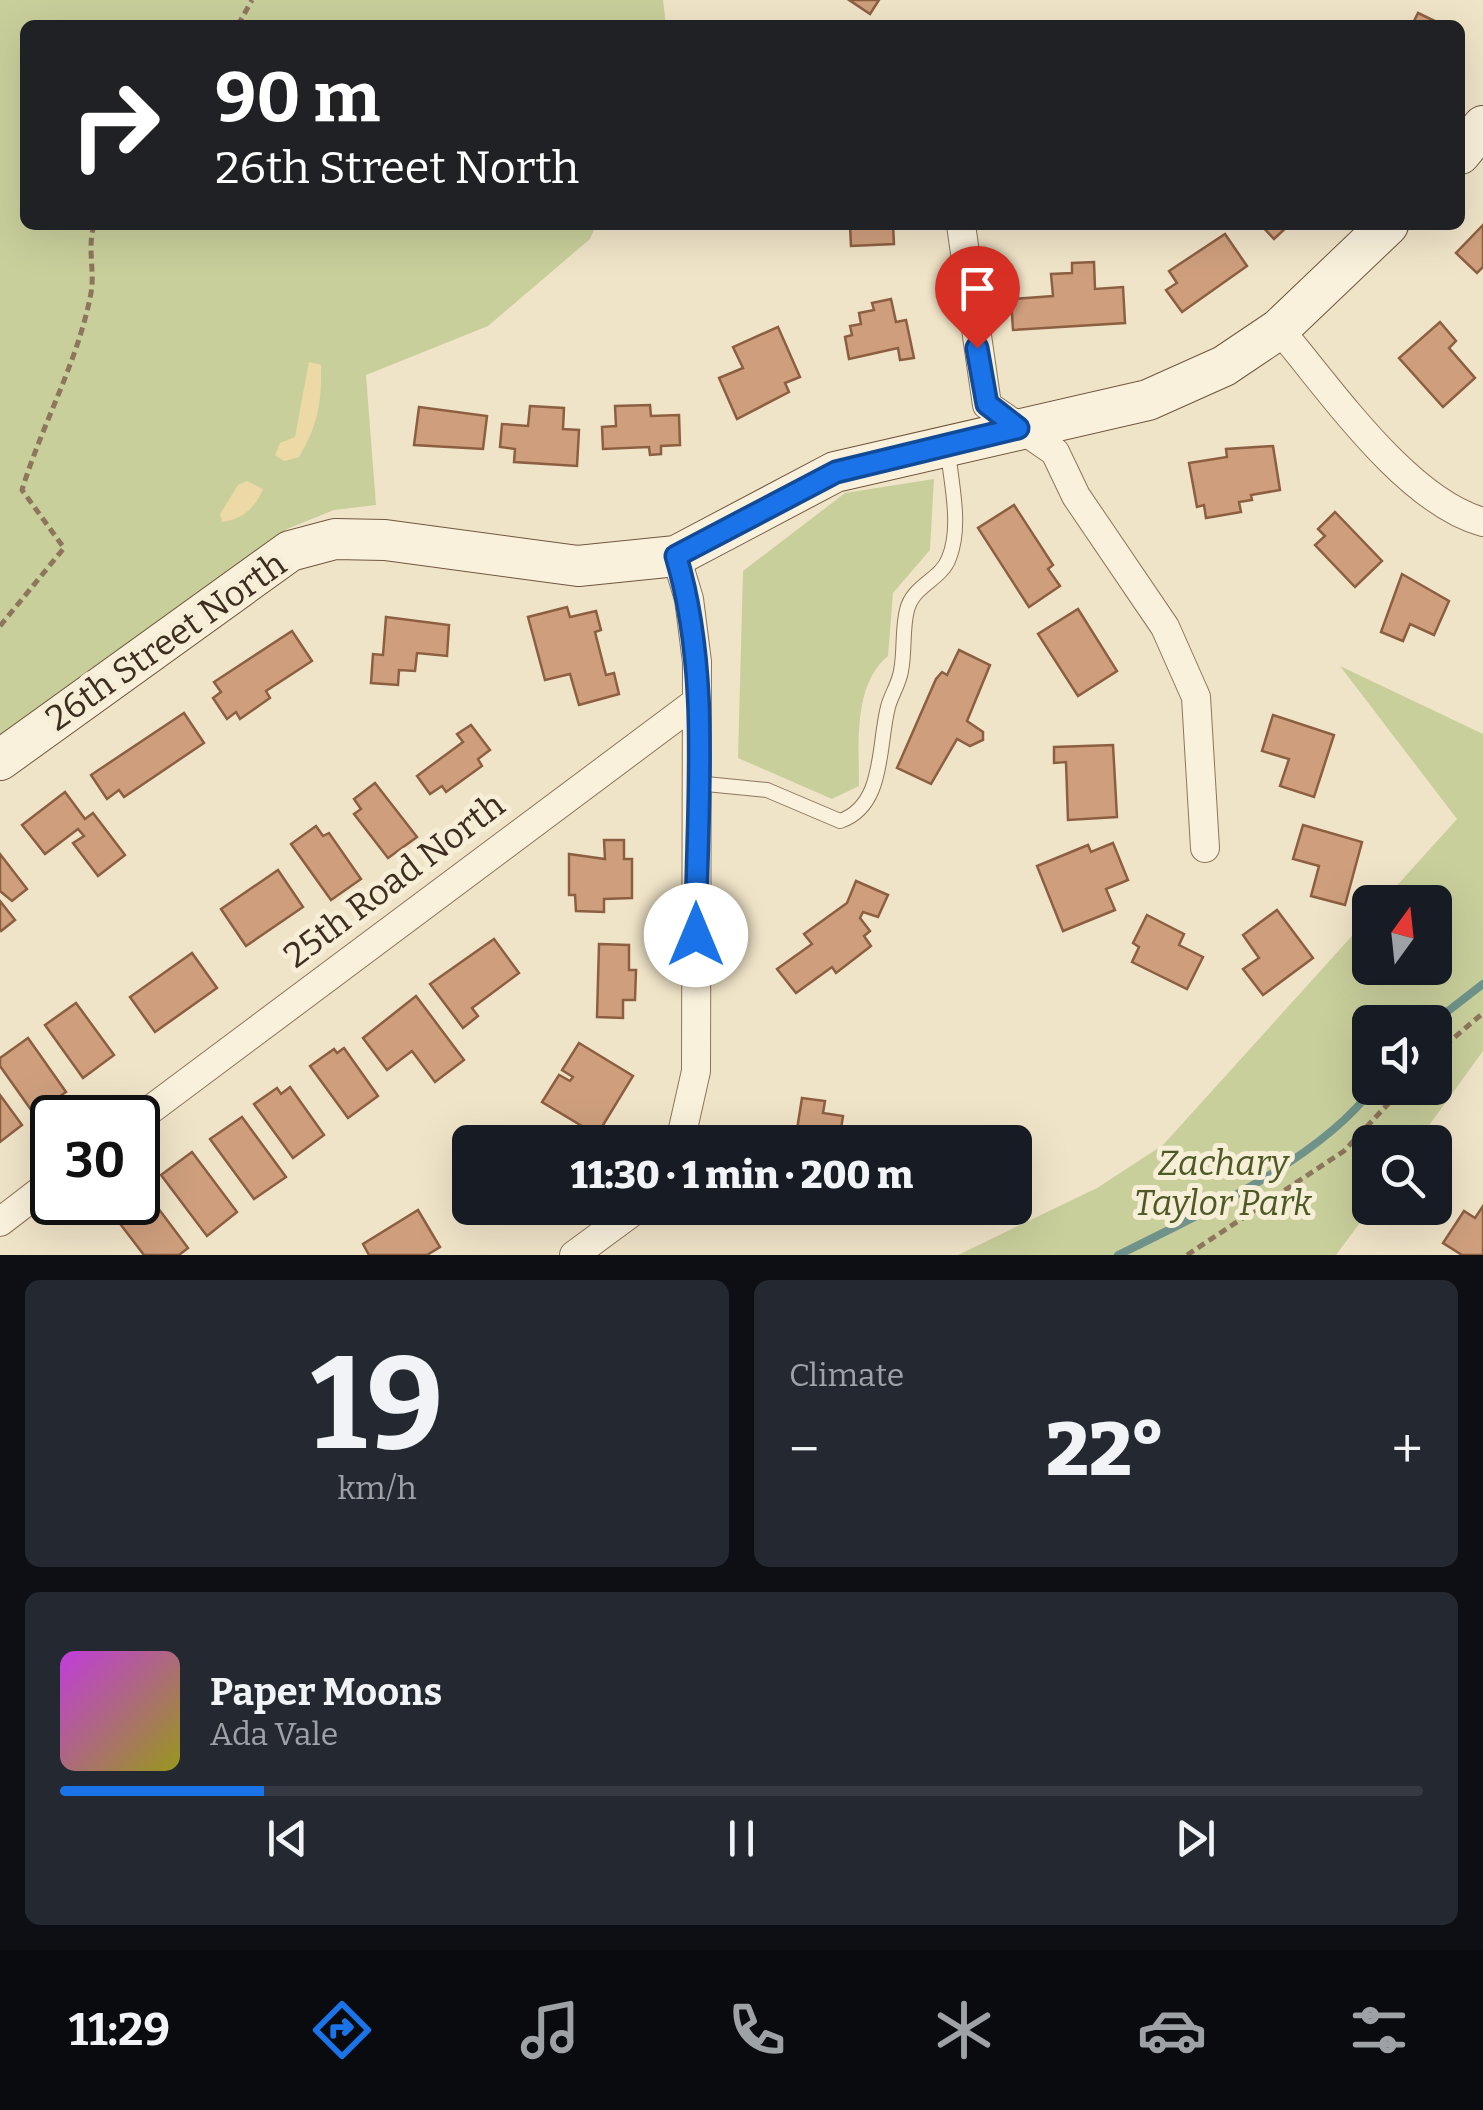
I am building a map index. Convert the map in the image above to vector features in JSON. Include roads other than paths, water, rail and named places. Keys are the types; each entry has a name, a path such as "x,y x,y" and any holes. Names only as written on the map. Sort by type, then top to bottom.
{"street":[{"path":"1465,148 1483,126"},
{"path":"962,230 987,404 1054,452 1076,496 1165,628 1196,698 1205,848"},
{"name":"26th Street North","path":"0,760 290,551 335,539 385,540 578,566 676,556 836,472 1148,400 1224,366 1279,329 1383,230"},
{"path":"1279,329 1396,464 1461,516 1483,522"},
{"path":"676,556 689,598 696,702 696,1071 684,1125"},
{"name":"25th Road North","path":"160,1103 696,702"},
{"path":"0,1222 30,1199"},
{"path":"574,1255 615,1225"}],"lane":[{"path":"696,783 768,790 840,821 853,816 868,798 888,706 900,675 907,608 918,588 940,573 950,558 954,517 948,445"}],"waterway":[{"path":"1452,1008 1483,984"},
{"path":"1118,1255 1256,1184 1323,1138 1359,1105"}],"park label":[{"name":"Zachary Taylor Park","path":"1223,1183"}]}
